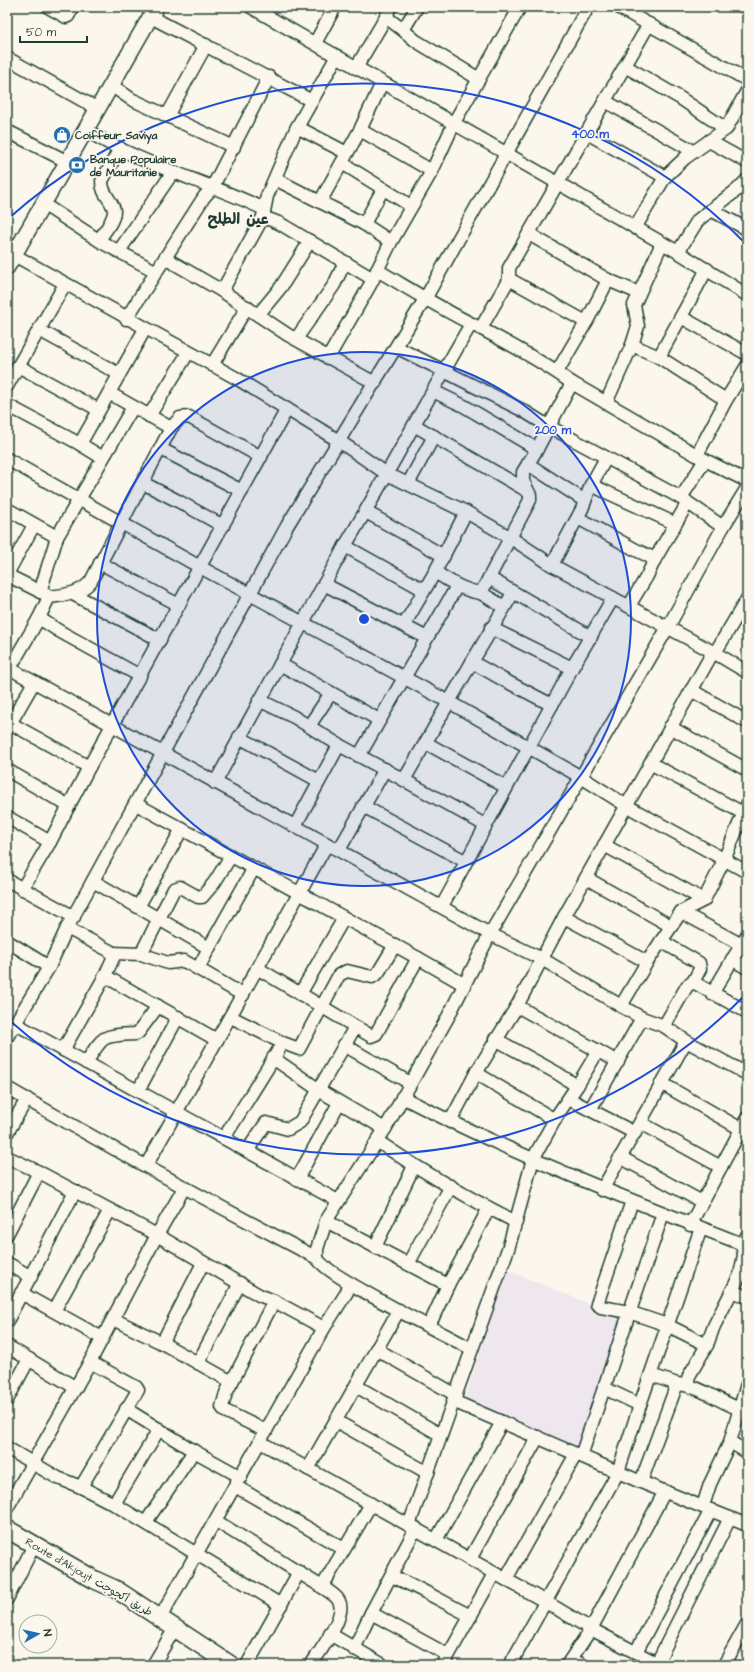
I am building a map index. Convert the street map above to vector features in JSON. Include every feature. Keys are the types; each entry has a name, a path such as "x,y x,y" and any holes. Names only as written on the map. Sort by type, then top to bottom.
{"highway":[{"name":"Route d'Akjoujt طريق أكجوجت","path":"7,1529 117,1590 231,1665"}],"main road":[{"path":"10,261 154,12"}],"street":[{"path":"48,7 68,16 73,7"},
{"path":"251,7 678,252 707,269 747,296"},
{"path":"315,43 335,7"},
{"path":"402,30 416,7"},
{"path":"7,1037 14,1023 49,967 67,928 74,918 287,526 375,383 425,298 507,155 588,7"},
{"path":"618,7 747,80"},
{"path":"328,358 375,275 411,206 432,171 456,119 519,8"},
{"path":"154,12 206,45 312,101"},
{"path":"356,68 388,12 402,30 416,41 479,79"},
{"path":"215,783 259,700 345,546 366,512 444,370 509,278 509,268 649,24"},
{"path":"167,116 206,45"},
{"path":"222,291 264,213 267,196 297,127 337,56"},
{"path":"7,58 98,110"},
{"path":"625,66 680,98 726,129"},
{"path":"126,319 155,271 204,197 212,188 269,77"},
{"path":"320,202 360,130 382,83"},
{"path":"112,85 131,99 190,125 234,147"},
{"path":"635,228 665,177 693,151 726,129 747,91"},
{"path":"605,101 693,151"},
{"path":"297,127 344,158 383,189 411,206"},
{"path":"86,130 103,140 173,172 233,195 345,262 425,298 557,372 572,383 701,458 747,481"},
{"path":"360,130 432,171"},
{"path":"7,131 68,162"},
{"path":"587,133 665,177"},
{"path":"709,141 747,162"},
{"path":"99,240 114,212 114,208 104,193 102,181 120,148"},
{"path":"119,251 173,172"},
{"path":"275,180 364,224 391,242"},
{"path":"678,252 698,220 737,190 747,180"},
{"path":"364,224 383,189"},
{"path":"43,204 99,240 155,271"},
{"path":"711,210 747,229"},
{"path":"529,234 608,280 639,293"},
{"path":"258,315 281,287 310,241"},
{"path":"606,403 632,345 638,326 634,305 662,243"},
{"path":"164,258 222,291 328,358 375,383"},
{"path":"10,261 65,284 126,319 212,365 339,441 387,474 466,512 511,538 552,565 668,627 747,672"},
{"path":"296,339 334,285 345,262"},
{"path":"659,357 707,269"},
{"path":"509,278 586,322"},
{"path":"557,372 608,280"},
{"path":"7,386 65,284"},
{"path":"212,365 247,307"},
{"path":"681,317 747,354"},
{"path":"80,444 145,329"},
{"path":"38,330 119,374"},
{"path":"632,345 659,357 726,400"},
{"path":"396,347 522,410 548,426 684,501 723,527"},
{"path":"149,416 188,353"},
{"path":"18,366 99,410"},
{"path":"629,606 647,576 674,524 726,400 747,366"},
{"path":"526,490 522,476 523,472 572,383"},
{"path":"433,391 464,406 537,449"},
{"path":"109,393 133,408 171,428"},
{"path":"7,405 103,458"},
{"path":"133,408 57,537 39,618 8,668 164,753 215,783 442,906 490,934 542,959 642,1018 664,1026 686,1041 747,1074"},
{"path":"22,889 50,842 89,767 287,409"},
{"path":"72,594 89,584 171,428 180,418 189,417 261,456"},
{"path":"414,425 526,490 530,495 530,500 511,538 481,592"},
{"path":"408,484 434,436"},
{"path":"161,449 242,491"},
{"path":"552,565 578,518 591,485 606,458"},
{"path":"7,459 200,567 449,702 581,777 627,806 747,872"},
{"path":"528,464 585,501"},
{"path":"143,483 223,526"},
{"path":"591,485 674,524"},
{"path":"316,1258 317,1249 326,1221 385,1129 465,985 490,934 668,627 723,527 747,488"},
{"path":"7,509 57,537"},
{"path":"366,512 444,556"},
{"path":"404,625 444,556 466,512"},
{"path":"578,518 655,559"},
{"path":"34,525 10,560 7,575 44,594 72,594 160,640"},
{"path":"345,546 424,590"},
{"path":"100,563 179,605"},
{"path":"435,572 457,586 471,592 481,592 504,607"},
{"path":"489,578 590,637"},
{"path":"324,584 427,638"},
{"path":"359,756 457,586"},
{"path":"404,780 491,628 513,593"},
{"path":"442,906 465,861 572,668 613,598"},
{"path":"450,1122 495,1039 517,1006 564,917 691,690 747,599"},
{"path":"39,618 59,631 140,676"},
{"path":"491,628 572,668"},
{"path":"472,662 552,705"},
{"path":"280,664 379,720"},
{"path":"34,682 9,726 89,767"},
{"path":"691,690 747,722"},
{"path":"310,726 331,693"},
{"path":"259,700 310,726 339,745 485,825"},
{"path":"670,728 747,770"},
{"path":"239,737 319,782"},
{"path":"426,743 506,787"},
{"path":"295,826 339,745"},
{"path":"621,1006 647,962 681,912 704,900 724,860 745,809 650,763"},
{"path":"338,850 385,769"},
{"path":"7,770 69,806"},
{"path":"136,804 395,945 465,985"},
{"path":"363,806 465,861"},
{"path":"7,817 50,842"},
{"path":"138,907 182,829"},
{"path":"146,1166 327,844"},
{"path":"604,845 704,900"},
{"path":"141,954 158,918 176,887 180,887 200,898 204,896 231,856"},
{"path":"200,970 200,965 209,948 254,868"},
{"path":"586,878 671,926"},
{"path":"7,880 74,918"},
{"path":"93,882 209,948"},
{"path":"681,912 744,940 712,994"},
{"path":"564,917 647,962"},
{"path":"300,994 344,918"},
{"path":"67,928 113,953 141,954 168,962 184,961 243,995"},
{"path":"661,941 699,963 700,969 693,982 687,986 664,1026"},
{"path":"7,942 49,967"},
{"path":"231,1016 298,1050 341,973 347,971 372,977 378,973 395,945"},
{"path":"63,1050 105,976 114,958 113,953"},
{"path":"257,968 371,1036 376,1034 418,958"},
{"path":"732,959 747,968"},
{"path":"105,976 217,1040"},
{"path":"693,982 712,994 747,1012"},
{"path":"86,1063 102,1040 113,1035 138,1033 158,1006"},
{"path":"517,1006 618,1062"},
{"path":"138,1091 178,1017"},
{"path":"590,1110 642,1018"},
{"path":"14,1023 338,1201"},
{"path":"247,1151 266,1123 284,1129 297,1125 302,1120 355,1027"},
{"path":"495,1039 557,1073 577,1086"},
{"path":"602,1190 686,1041"},
{"path":"224,1138 283,1043"},
{"path":"344,1045 410,1083"},
{"path":"354,1649 391,1576 413,1527 428,1473 509,1246 533,1159 555,1120 598,1051"},
{"path":"273,1058 318,1090 385,1129"},
{"path":"476,1073 555,1120"},
{"path":"661,1083 741,1129"},
{"path":"7,1088 184,1188 316,1258 320,1263 346,1280 349,1284 472,1349"},
{"path":"402,1097 450,1122 602,1190 690,1225 745,1240 742,1266 732,1291 714,1326 707,1345 689,1376 682,1384 641,1482"},
{"path":"7,1133 27,1099"},
{"path":"569,1099 590,1110 638,1128 722,1167"},
{"path":"297,1179 339,1103"},
{"path":"690,1225 747,1118"},
{"path":"377,1141 414,1166 516,1222"},
{"path":"7,1157 39,1172 157,1235 203,1263 240,1282 259,1295 274,1301 324,1328"},
{"path":"620,1157 702,1202"},
{"path":"375,1247 414,1166"},
{"path":"7,1234 39,1172"},
{"path":"408,1264 451,1186"},
{"path":"7,1508 76,1388 157,1235 184,1188"},
{"path":"7,1320 75,1191"},
{"path":"632,1201 597,1304 601,1307 629,1312 667,1325 707,1345"},
{"path":"429,1326 448,1285 489,1208"},
{"path":"54,1311 110,1210"},
{"path":"506,1579 579,1455 604,1388 662,1213"},
{"path":"326,1221 448,1285"},
{"path":"510,1665 618,1472 701,1228"},
{"path":"7,1263 30,1277"},
{"path":"162,1343 203,1263"},
{"path":"198,1363 240,1282"},
{"path":"160,1618 324,1328 347,1292 349,1284"},
{"path":"732,1291 747,1297"},
{"path":"21,1293 102,1338"},
{"path":"274,1301 224,1398 223,1409 308,1469 470,1559 494,1574 506,1579 591,1629 658,1664 730,1518"},
{"path":"308,1469 399,1310"},
{"path":"113,1319 162,1343 232,1382"},
{"path":"7,1346 76,1388"},
{"path":"376,1349 454,1398 502,1422 641,1482 730,1518 745,1519"},
{"path":"7,1400 29,1359"},
{"path":"81,1487 137,1392 136,1387 90,1362"},
{"path":"650,1375 682,1384 740,1409"},
{"path":"636,1652 707,1508 710,1484 730,1442 747,1384"},
{"path":"356,1386 441,1435"},
{"path":"604,1388 640,1405"},
{"path":"126,1409 194,1451 238,1482 344,1549"},
{"path":"336,1421 428,1473"},
{"path":"436,1540 502,1422"},
{"path":"114,1504 159,1429"},
{"path":"470,1559 538,1437"},
{"path":"730,1442 747,1452"},
{"path":"7,1448 58,1478 81,1487 146,1522 281,1605"},
{"path":"146,1522 194,1451"},
{"path":"583,1665 569,1662 591,1629 665,1491"},
{"path":"322,1587 371,1504"},
{"path":"216,1521 299,1572 336,1597 341,1605 339,1618 311,1665"},
{"path":"7,1599 34,1545"},
{"path":"247,1665 299,1572"},
{"path":"371,1613 446,1660 494,1574"},
{"path":"391,1576 413,1585 433,1598 470,1616"},
{"path":"724,1665 743,1644 747,1624"},
{"path":"153,1665 175,1628"},
{"path":"330,1634 383,1665"}],"shaded area":[{"path":"747,201 747,223 737,217"},
{"path":"507,1270 621,1317 579,1447 464,1401"}],"place":[{"name":"Coiffeur Saviya","path":"62,135"},
{"name":"Banque Populaire de Mauritanie","path":"77,165"}],"district":[{"name":"عين الطلح","path":"238,219"}]}
